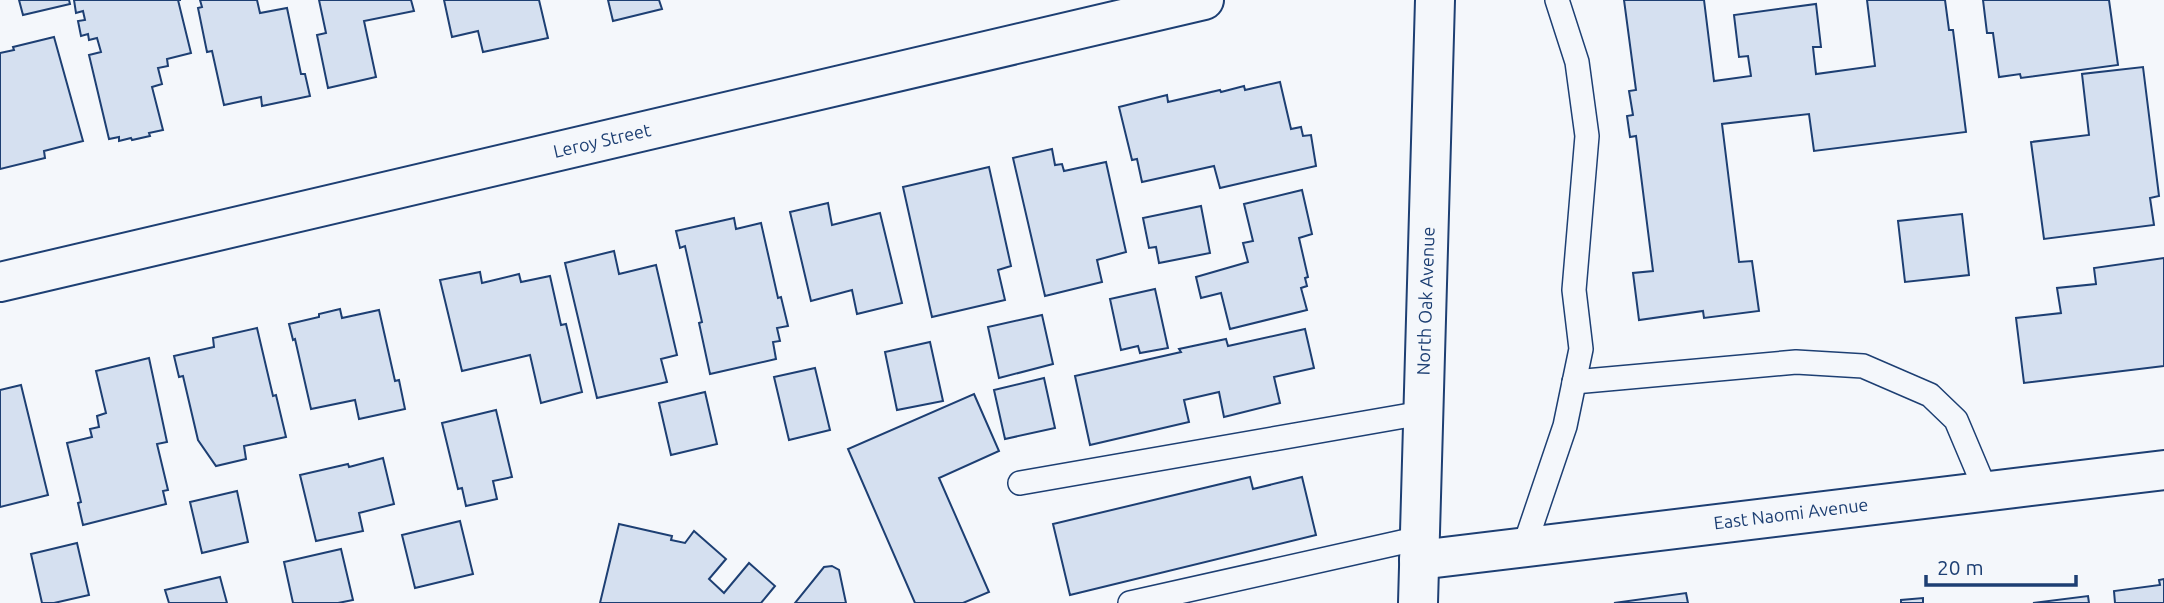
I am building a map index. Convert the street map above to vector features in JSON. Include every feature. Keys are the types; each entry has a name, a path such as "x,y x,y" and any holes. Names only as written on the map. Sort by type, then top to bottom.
{"street":[{"name":"Leroy Street","path":"0,282 1204,0"},
{"name":"North Oak Avenue","path":"1418,603 1435,0"},
{"name":"East Naomi Avenue","path":"1419,549 1524,547 2164,470"}],"lane":[{"path":"1524,547 1565,426 1581,349 1574,290 1587,136 1577,62 1557,0"},
{"path":"1574,382 1796,362 1863,366 1930,395 1956,420 1986,491"},
{"path":"1020,483 1422,412"},
{"path":"1130,603 1419,549"}],"building":[{"path":"19,0 69,0 70,4 23,15"},
{"path":"74,0 178,0 191,53 167,59 168,66 158,68 162,84 152,87 163,130 132,140 119,141 119,137 109,139 89,55 101,52 97,38 89,40 88,34 81,36 78,21 85,20 83,11 76,13"},
{"path":"200,0 257,0 260,13 287,8 301,74 305,74 310,96 262,106 261,97 224,105 212,51 207,52 198,8 202,7"},
{"path":"319,0 411,0 414,11 364,21 376,77 328,88 317,35 326,33"},
{"path":"444,0 539,0 548,38 483,52 478,31 452,37"},
{"path":"608,0 659,0 662,9 613,21"},
{"path":"1624,0 1704,0 1714,81 1751,76 1748,56 1739,57 1734,15 1816,4 1821,47 1813,47 1816,74 1875,66 1867,0 1945,0 1949,30 1953,30 1966,132 1814,151 1809,114 1722,124 1739,262 1752,261 1759,311 1704,318 1703,311 1639,320 1633,273 1653,271 1636,136 1630,137 1627,116 1633,115 1629,91 1636,90"},
{"path":"1983,0 2109,0 2118,65 2021,78 2020,74 1999,77 1993,33 1987,33"},
{"path":"54,37 83,141 44,151 45,158 0,169 0,53"},
{"path":"2143,67 2159,196 2150,198 2154,225 2044,239 2031,142 2089,135 2082,74"},
{"path":"1280,82 1291,129 1301,127 1303,136 1311,135 1316,166 1220,188 1214,166 1142,182 1137,159 1132,160 1119,107 1167,95 1168,102 1220,90 1221,92 1244,86 1245,90"},
{"path":"1052,149 1055,165 1062,164 1064,171 1106,162 1126,252 1097,260 1102,282 1045,296 1013,158"},
{"path":"989,167 1011,266 998,270 1005,300 932,317 903,187"},
{"path":"1302,190 1312,234 1299,238 1308,277 1305,278 1307,286 1301,288 1307,310 1230,329 1221,293 1201,298 1196,277 1248,262 1243,243 1253,241 1244,204"},
{"path":"828,203 832,225 880,213 902,303 857,314 852,290 811,301 790,212"},
{"path":"1201,206 1210,253 1159,263 1156,247 1149,248 1143,218"},
{"path":"1962,214 1969,275 1905,282 1898,221"},
{"path":"734,218 736,229 761,223 778,298 781,297 788,326 777,328 780,341 773,342 776,359 710,374 699,323 702,322 685,246 680,248 676,231"},
{"path":"614,251 619,274 656,265 677,355 661,359 667,382 597,398 565,263"},
{"path":"2164,258 2164,366 2024,383 2016,318 2061,313 2057,288 2096,284 2094,268"},
{"path":"480,272 482,283 519,274 521,282 550,276 561,325 566,324 582,392 541,403 530,355 462,371 440,280"},
{"path":"1155,289 1168,348 1140,353 1138,346 1121,350 1110,299"},
{"path":"340,309 342,318 379,310 395,381 399,380 405,409 359,419 355,400 311,409 289,324"},
{"path":"1042,315 1053,364 999,378 988,327"},
{"path":"257,328 286,437 244,446 246,459 216,466 198,440 183,376 179,377 174,356 214,347 213,338"},
{"path":"1305,329 1314,368 1274,377 1280,403 1224,417 1219,392 1184,400 1189,422 1090,445 1075,376 1226,339 1228,346"},
{"path":"930,342 943,401 897,410 885,352"},
{"path":"149,358 167,442 157,444 168,490 163,491 166,504 83,525 78,503 81,502 67,443 92,437 90,429 99,427 97,416 106,413 96,371"},
{"path":"815,368 830,430 789,440 774,377"},
{"path":"1044,378 1055,428 1005,439 994,390"},
{"path":"21,385 48,495 0,507 0,390"},
{"path":"705,392 717,444 671,455 659,403"},
{"path":"974,394 999,451 939,478 989,592 963,603 915,603 848,449"},
{"path":"496,410 512,477 493,481 497,499 466,506 462,488 458,489 442,423"},
{"path":"383,458 394,504 359,513 363,531 316,541 300,475"},
{"path":"1250,477 1253,489 1302,477 1316,535 1070,595 1053,524"},
{"path":"237,491 248,542 202,553 190,502"},
{"path":"460,521 473,574 415,588 402,535"},
{"path":"619,524 672,536 671,540 685,543 694,531 726,559 709,579 724,593 749,563 775,586 761,603 600,603"},
{"path":"77,543 89,595 42,603 31,554"},
{"path":"341,549 353,600 338,603 293,603 284,562"},
{"path":"832,566 839,570 846,603 795,603 824,567"},
{"path":"220,577 227,603 169,603 165,590"},
{"path":"2164,579 2164,603 2115,603 2114,591 2160,585 2159,580"},
{"path":"1686,593 1688,603 1614,603"},
{"path":"2088,596 2089,603 2033,603"},
{"path":"1923,598 1923,603 1901,603 1901,600"}]}
